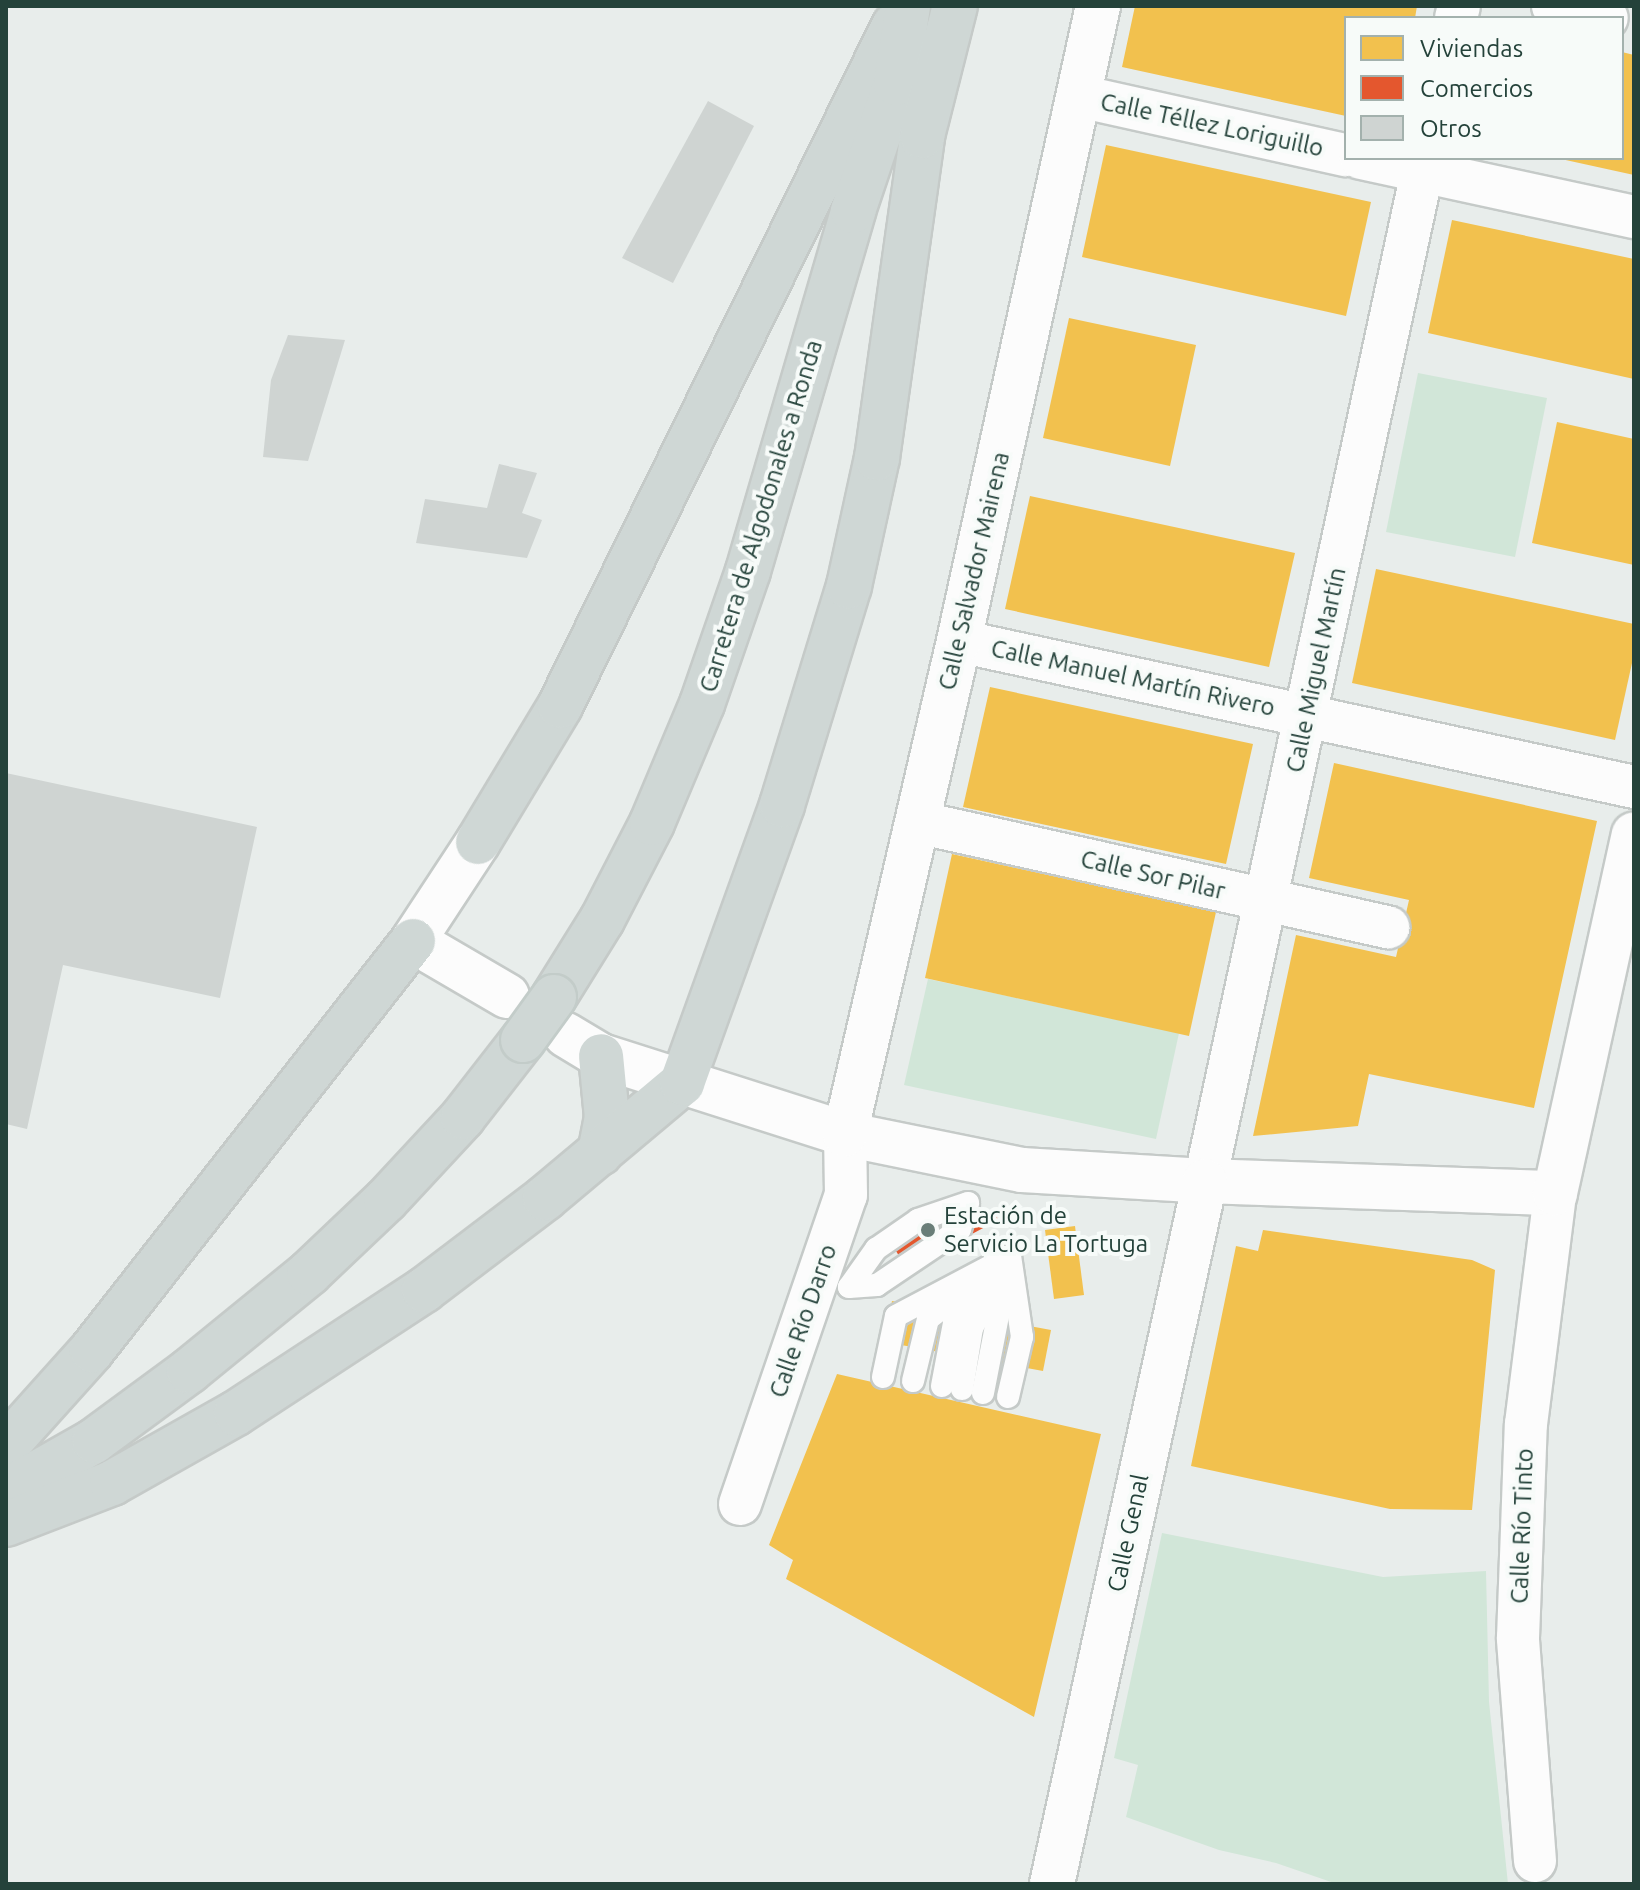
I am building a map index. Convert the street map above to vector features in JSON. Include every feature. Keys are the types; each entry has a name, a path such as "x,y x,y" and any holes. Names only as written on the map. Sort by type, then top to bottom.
{"main road":[{"name":"Carretera de Algodonales a Ronda","path":"6,1491 94,1441 189,1371 309,1273 386,1200 463,1117 523,1040 574,1029 602,920 652,823 702,704 748,571 853,211 896,83 906,6"},
{"path":"478,842 560,706 727,370 868,74 906,6"},
{"name":"Carretera de Algodonales a Ronda","path":"896,83 941,6"},
{"path":"6,1524 112,1483 236,1413 424,1290 600,1153 682,1083 782,805 849,586 877,458 922,136 955,6"},
{"path":"6,1446 92,1350 413,941"},
{"path":"574,1029 607,1118 600,1153"}],"street":[{"name":"Calle Salvador Mairena","path":"845,1134 959,641 1098,6"},
{"path":"1553,6 1598,16"},
{"name":"Calle Téllez Loriguillo","path":"1079,96 1344,155"},
{"path":"1379,160 1424,165 1634,217"},
{"name":"Calle Miguel Martín","path":"1205,1181 1424,165"},
{"name":"Calle Manuel Martín Rivero","path":"959,641 1634,787"},
{"name":"Calle Sor Pilar","path":"917,822 1388,927"},
{"path":"574,1029 682,1083 845,1134 1022,1170 1205,1181 1555,1193 1634,835"},
{"path":"478,842 413,941 507,996"},
{"name":"Calle Río Darro","path":"740,1504 846,1195 845,1134"},
{"name":"Calle Genal","path":"1052,1884 1205,1181"},
{"name":"Calle Río Tinto","path":"1535,1861 1518,1638 1526,1424 1555,1193"}],"lane":[{"path":"968,1203 960,1229 877,1285 849,1287 876,1249 918,1220 968,1203"},
{"path":"883,1377 896,1316 1010,1256"},
{"path":"913,1381 928,1319 1010,1256"},
{"path":"962,1389 972,1328 1010,1256"},
{"path":"1008,1397 1022,1337 1010,1256"}],"green space":[{"path":"1418,373 1547,398 1515,557 1386,532"},
{"path":"928,979 1179,1033 1156,1139 904,1085"},
{"path":"1162,1533 1383,1577 1486,1571 1489,1702 1508,1884 1337,1884 1276,1863 1219,1850 1126,1817 1138,1765 1114,1758"}],"building: Viviendas":[{"path":"1135,6 1417,6 1415,16 1344,16 1344,116 1122,67"},
{"path":"1624,52 1634,55 1634,175 1566,160 1624,160"},
{"path":"1106,145 1371,202 1346,316 1082,257"},
{"path":"1452,220 1634,259 1634,379 1428,333"},
{"path":"1069,318 1196,345 1170,466 1043,438"},
{"path":"1557,422 1634,439 1634,565 1532,543"},
{"path":"1030,496 1295,553 1269,667 1005,609"},
{"path":"1376,569 1634,624 1634,654 1615,740 1352,683"},
{"path":"990,687 1253,744 1226,864 963,807"},
{"path":"1334,763 1597,821 1534,1108 1369,1074 1358,1126 1253,1136 1296,935 1396,957 1409,900 1309,878"},
{"path":"952,854 1216,912 1189,1036 925,978"},
{"path":"1075,1226 1084,1295 1054,1299 1045,1230"},
{"path":"1263,1230 1472,1260 1495,1270 1472,1510 1390,1509 1191,1466 1236,1246 1258,1251"},
{"path":"892,1301 1051,1330 1043,1371 885,1342"},
{"path":"837,1374 1101,1434 1034,1717 786,1579 793,1560 769,1545"}],"building: Comercios":[{"path":"973,1208 979,1219 994,1210 998,1220 907,1269 885,1233"}],"building: Otros":[{"path":"708,101 754,126 673,283 622,258"},
{"path":"288,335 345,340 308,461 263,457 271,380"},
{"path":"499,464 537,473 522,513 542,520 527,558 416,543 425,499 487,508"},
{"path":"6,773 257,827 220,998 63,965 27,1129 6,1124"}],"place":[{"name":"Estación de Servicio La Tortuga","path":"928,1230"}]}
